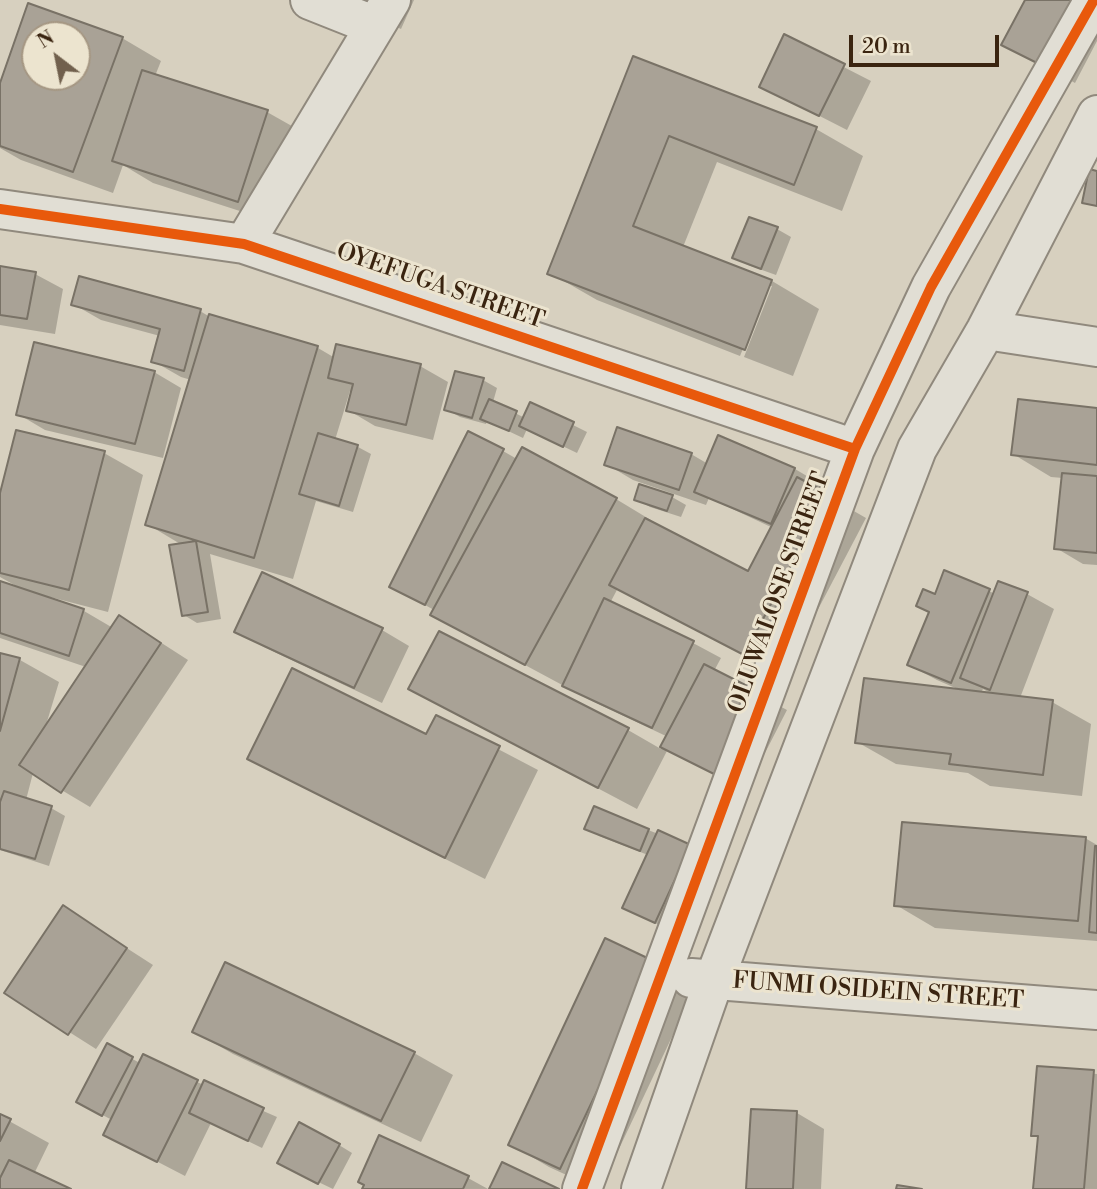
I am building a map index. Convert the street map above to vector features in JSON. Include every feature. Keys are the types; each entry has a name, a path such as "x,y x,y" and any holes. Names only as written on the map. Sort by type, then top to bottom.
{"street":[{"path":"244,244 382,13 310,0"},
{"name":"OLUWALOSE STREET","path":"582,1189 855,449 931,287 1094,0"},
{"path":"641,1189 714,980 916,449 986,330 1097,115"},
{"name":"OYEFUGA STREET","path":"0,209 244,244 855,449"},
{"path":"986,330 1097,347"},
{"name":"FUNMI OSIDEIN STREET","path":"659,975 1097,1010"}],"building":[{"path":"1025,0 1083,0 1047,68 1001,45"},
{"path":"28,3 78,21 22,21"},
{"path":"21,23 21,91 91,91 91,26 123,37 73,172 0,146 0,83"},
{"path":"784,34 845,64 819,116 759,87"},
{"path":"633,56 817,127 794,185 669,136 633,226 772,280 745,350 547,274"},
{"path":"142,70 268,110 238,202 112,161"},
{"path":"1089,169 1097,171 1097,206 1082,203"},
{"path":"749,217 778,227 761,269 732,258"},
{"path":"0,266 36,272 27,319 0,315"},
{"path":"79,276 201,309 184,371 151,362 160,329 71,305"},
{"path":"209,314 318,346 254,558 145,525"},
{"path":"34,342 155,371 135,444 16,415"},
{"path":"336,344 421,364 406,425 346,411 353,384 328,378"},
{"path":"455,371 484,378 472,418 444,410"},
{"path":"489,399 517,411 509,431 480,419"},
{"path":"1018,399 1097,408 1097,465 1011,455"},
{"path":"530,402 574,422 563,447 519,426"},
{"path":"617,427 692,453 679,490 604,465"},
{"path":"16,430 105,451 69,590 0,573 0,493"},
{"path":"468,431 504,449 425,605 389,587"},
{"path":"318,433 358,445 339,506 299,494"},
{"path":"718,435 795,468 771,524 694,492"},
{"path":"522,447 617,498 525,665 430,615"},
{"path":"1062,473 1097,476 1097,553 1054,549"},
{"path":"797,477 829,494 744,655 609,585 645,518 748,571"},
{"path":"639,484 673,495 667,511 634,500"},
{"path":"196,541 208,612 182,616 169,545"},
{"path":"944,570 990,589 951,683 907,665 929,612 916,606 923,589 935,594"},
{"path":"262,572 383,628 354,688 234,632"},
{"path":"0,581 84,609 69,656 0,633"},
{"path":"998,581 1028,592 990,690 960,678"},
{"path":"604,598 694,641 652,728 562,686"},
{"path":"119,615 161,643 61,793 19,765"},
{"path":"439,631 629,728 598,788 408,689"},
{"path":"0,653 20,658 0,731"},
{"path":"704,664 761,693 718,776 660,747"},
{"path":"292,668 426,734 436,715 500,746 445,858 247,759"},
{"path":"864,678 1053,700 1043,775 949,764 951,754 855,743"},
{"path":"4,791 52,806 35,859 0,849 0,802"},
{"path":"594,806 649,829 640,851 584,829"},
{"path":"902,822 1086,837 1078,921 894,906"},
{"path":"658,830 691,845 655,923 622,908"},
{"path":"1097,846 1097,933 1089,932"},
{"path":"63,905 127,948 68,1035 4,993"},
{"path":"605,938 658,963 560,1169 508,1145"},
{"path":"225,962 415,1052 381,1121 192,1032"},
{"path":"107,1043 133,1057 102,1116 76,1102"},
{"path":"143,1054 198,1080 157,1162 103,1135"},
{"path":"1037,1066 1094,1070 1084,1189 1033,1189 1038,1136 1031,1136"},
{"path":"204,1080 264,1108 248,1141 189,1113"},
{"path":"751,1109 797,1111 793,1189 746,1189"},
{"path":"0,1114 11,1119 0,1141"},
{"path":"299,1122 340,1144 318,1184 277,1163"},
{"path":"379,1135 469,1176 463,1189 362,1189 364,1185 358,1182"},
{"path":"9,1160 71,1189 0,1189 0,1178"},
{"path":"502,1162 559,1189 489,1189"},
{"path":"897,1185 922,1189 896,1189"}],"cycle path":[{"path":"582,1189 855,449 931,287 1094,0"},
{"path":"0,209 244,244 855,449"}]}
